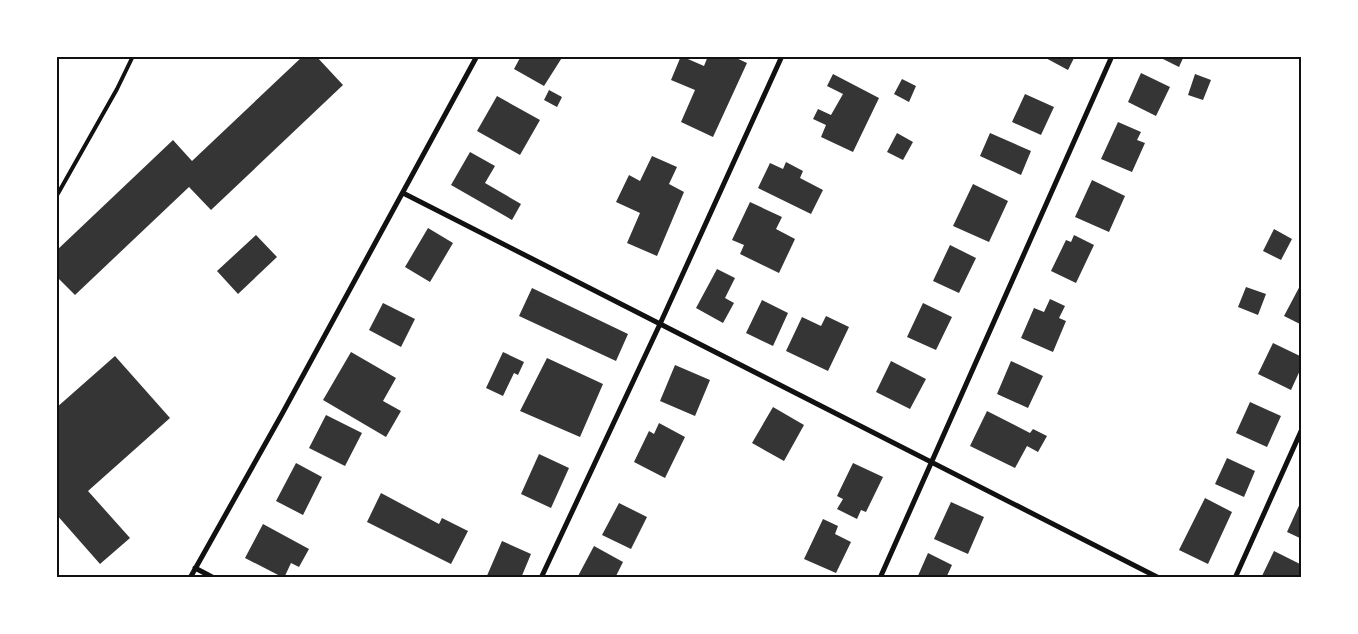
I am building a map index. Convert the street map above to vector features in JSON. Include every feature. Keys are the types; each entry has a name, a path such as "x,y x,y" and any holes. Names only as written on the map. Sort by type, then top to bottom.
{"street":[{"path":"190,578 282,414 477,56"},
{"path":"541,578 660,324 782,56"},
{"path":"880,578 1112,56"},
{"path":"403,192 1159,578"},
{"path":"1235,578 1302,429"},
{"path":"195,568 214,578"}],"lane":[{"path":"56,197 117,89 132,56"}],"building":[{"path":"303,56 316,56 343,85 211,210 189,187 75,295 56,276 56,251 173,140 192,161"},
{"path":"521,56 563,56 544,86 514,69"},
{"path":"681,56 704,66 708,56 732,56 747,63 713,137 681,122 695,90 671,80"},
{"path":"1042,56 1075,56 1068,70"},
{"path":"1157,56 1184,56 1179,67"},
{"path":"1141,73 1170,87 1156,116 1128,102"},
{"path":"833,74 879,98 853,152 821,137 826,125 813,119 818,109 831,115 843,94 827,86"},
{"path":"1195,74 1211,80 1203,100 1188,95"},
{"path":"902,79 916,86 909,102 894,94"},
{"path":"549,90 562,97 557,107 544,100"},
{"path":"1025,94 1054,107 1041,135 1012,122"},
{"path":"497,96 540,120 520,155 477,131"},
{"path":"1118,122 1141,132 1137,140 1145,143 1132,172 1101,159"},
{"path":"897,133 913,142 903,160 887,152"},
{"path":"990,133 1031,151 1021,175 980,156"},
{"path":"470,152 495,166 485,183 521,204 512,220 451,185"},
{"path":"652,156 677,167 669,184 684,192 657,256 627,243 640,213 616,202 629,175 640,181"},
{"path":"786,162 803,171 800,178 823,190 811,214 758,188 770,163 783,169"},
{"path":"1092,180 1125,196 1109,232 1075,217"},
{"path":"973,184 1008,201 989,242 953,226"},
{"path":"750,202 782,217 776,229 795,239 779,273 740,254 744,245 732,240"},
{"path":"428,228 453,243 430,282 405,267"},
{"path":"1274,229 1292,239 1281,260 1263,251"},
{"path":"256,235 277,257 238,294 217,271"},
{"path":"1074,235 1094,245 1076,283 1051,271 1066,240 1071,242"},
{"path":"950,245 976,258 959,293 933,281"},
{"path":"717,269 735,278 725,298 734,303 723,323 696,308"},
{"path":"1302,282 1302,325 1284,316"},
{"path":"1246,287 1266,294 1258,315 1238,307"},
{"path":"532,288 628,334 616,361 519,316"},
{"path":"1050,299 1065,306 1059,318 1066,321 1053,352 1021,338 1034,308 1044,312"},
{"path":"762,300 788,313 773,346 746,333"},
{"path":"383,303 415,319 401,347 369,330"},
{"path":"923,303 952,317 936,350 907,337"},
{"path":"826,316 849,327 828,371 786,351 802,317 821,326"},
{"path":"1273,343 1302,357 1302,366 1291,390 1258,374"},
{"path":"351,352 396,378 383,401 401,411 386,437 323,400"},
{"path":"503,352 524,362 518,375 514,373 503,396 486,388"},
{"path":"115,356 170,418 88,491 130,538 100,564 56,514 56,408"},
{"path":"547,358 603,384 580,437 520,411"},
{"path":"891,361 926,379 910,409 876,392"},
{"path":"1011,361 1043,376 1028,408 997,394"},
{"path":"675,365 710,380 695,416 660,401"},
{"path":"1250,402 1281,416 1267,447 1236,433"},
{"path":"773,407 804,425 784,461 752,443"},
{"path":"987,411 1030,433 1033,429 1047,436 1038,452 1027,446 1015,468 970,446"},
{"path":"326,415 362,433 345,466 309,448"},
{"path":"659,423 685,437 665,478 634,462 649,431 654,434"},
{"path":"539,454 569,468 551,508 521,494"},
{"path":"1227,458 1255,471 1244,497 1215,484"},
{"path":"296,463 322,477 303,515 276,501"},
{"path":"853,463 883,477 866,512 861,510 857,519 837,509 843,499 837,496"},
{"path":"381,493 439,524 442,518 468,531 451,564 367,522"},
{"path":"1205,498 1232,512 1208,564 1179,550"},
{"path":"1302,499 1302,539 1287,532"},
{"path":"951,502 984,517 968,554 934,539"},
{"path":"619,503 647,517 631,549 602,535"},
{"path":"823,519 838,526 835,534 851,542 836,573 804,559"},
{"path":"263,524 309,549 299,567 291,563 284,578 245,558"},
{"path":"502,541 531,554 521,578 486,578"},
{"path":"594,546 623,562 615,578 577,578"},
{"path":"1274,551 1302,565 1302,578 1261,578"},
{"path":"928,553 952,565 946,578 917,578"}]}
